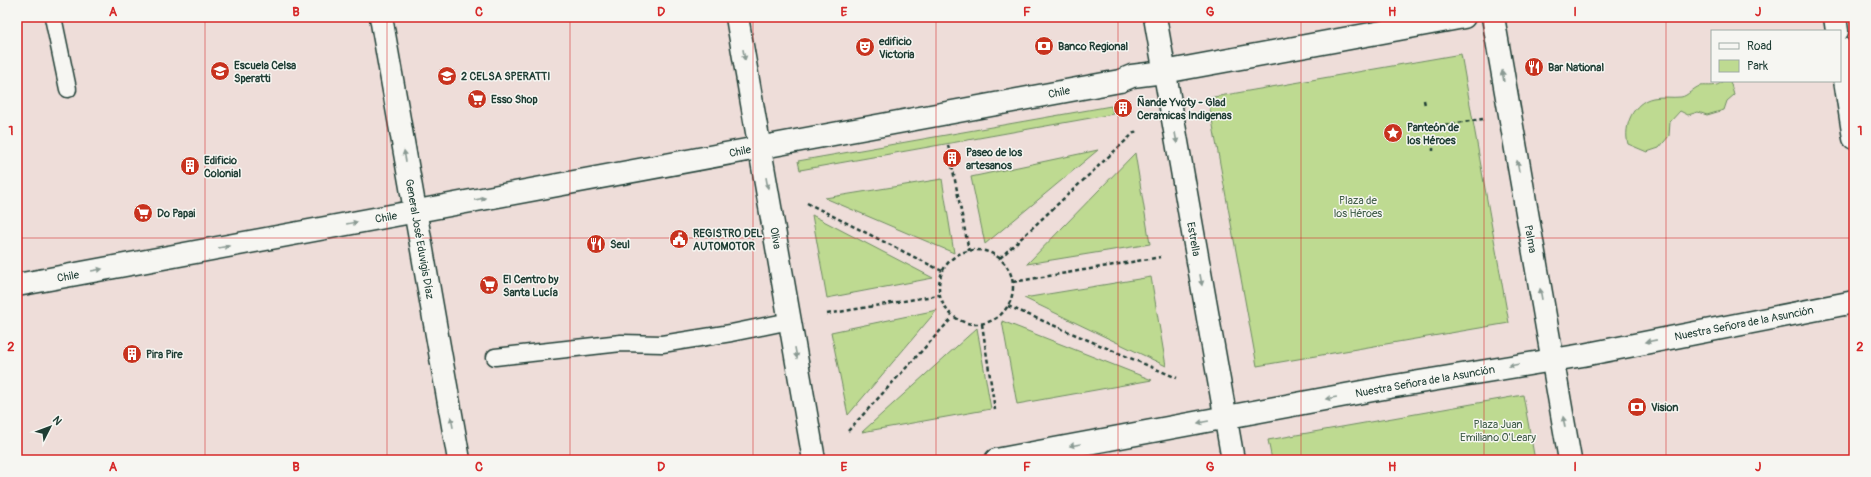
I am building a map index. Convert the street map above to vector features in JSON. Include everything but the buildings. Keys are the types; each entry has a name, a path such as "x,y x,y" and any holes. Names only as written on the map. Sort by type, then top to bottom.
{"street":[{"name":"General José Eduvigis Díaz","path":"381,17 459,460"},
{"name":"Oliva","path":"737,17 761,147 814,460"},
{"name":"Estrella","path":"1155,17 1233,460"},
{"name":"Chile","path":"17,285 1112,82 1132,76 1164,72 1464,17"},
{"name":"Palma","path":"1493,17 1570,460"},
{"path":"1835,17 1837,30"},
{"path":"1841,54 1854,138"},
{"name":"Nuestra Señora de la Asunción","path":"996,460 1552,358 1583,354 1854,302"}],"lane":[{"path":"53,17 68,89"},
{"path":"495,357 621,343 662,344 731,333 790,321"}],"path":[{"path":"1424,100 1425,104"},
{"path":"1424,128 1475,121"},
{"path":"1000,258 1136,131"},
{"path":"948,145 969,251"},
{"path":"807,203 942,271"},
{"path":"976,249 988,252 1000,258 1008,268 1013,282 1013,292 1008,306 1003,313 993,321 982,324 970,324 952,318 942,303 939,295 939,279 942,271 952,258 963,251 976,249"},
{"path":"1013,282 1161,257"},
{"path":"827,314 939,295"},
{"path":"1008,306 1177,378"},
{"path":"848,431 952,318"},
{"path":"982,324 995,410"}],"green space":[{"name":"Plaza de los Héroes","path":"1461,54 1509,323 1257,366 1208,98"},
{"path":"1730,82 1734,95 1727,101 1724,110 1707,115 1698,112 1688,115 1680,111 1670,122 1669,136 1659,148 1647,152 1628,144 1628,123 1635,110 1646,100 1660,97 1684,96 1700,86 1715,85"},
{"path":"1111,106 1113,114 800,170 798,161"},
{"path":"1098,150 985,244 971,177"},
{"path":"1135,153 1150,244 1027,264"},
{"path":"942,179 954,253 825,198"},
{"path":"812,215 933,278 827,298"},
{"path":"1151,277 1166,366 1024,298"},
{"path":"937,310 848,415 831,332"},
{"path":"1002,321 1152,380 1017,404"},
{"path":"977,328 991,409 862,432"},
{"name":"Plaza Juan Emiliano O'Leary","path":"1523,395 1535,460 1272,460 1268,440"}],"place":[{"name":"Banco Regional","path":"1044,46"},
{"name":"edificio Victoria","path":"865,47"},
{"name":"Bar National","path":"1534,67"},
{"name":"Escuela Celsa Speratti","path":"220,71"},
{"name":"2 CELSA SPERATTI","path":"447,76"},
{"name":"Esso Shop","path":"477,99"},
{"name":"Ñande Yvoty - Glad Ceramicas Indigenas","path":"1123,108"},
{"name":"Panteón de los Héroes","path":"1393,133"},
{"name":"Paseo de los artesanos","path":"952,158"},
{"name":"Edificio Colonial","path":"190,166"},
{"name":"Do Papai","path":"143,213"},
{"name":"REGISTRO DEL AUTOMOTOR","path":"679,239"},
{"name":"Seul","path":"596,244"},
{"name":"El Centro by Santa Lucía","path":"489,285"},
{"name":"Pira Pire","path":"132,354"},
{"name":"Vision","path":"1637,407"}]}
